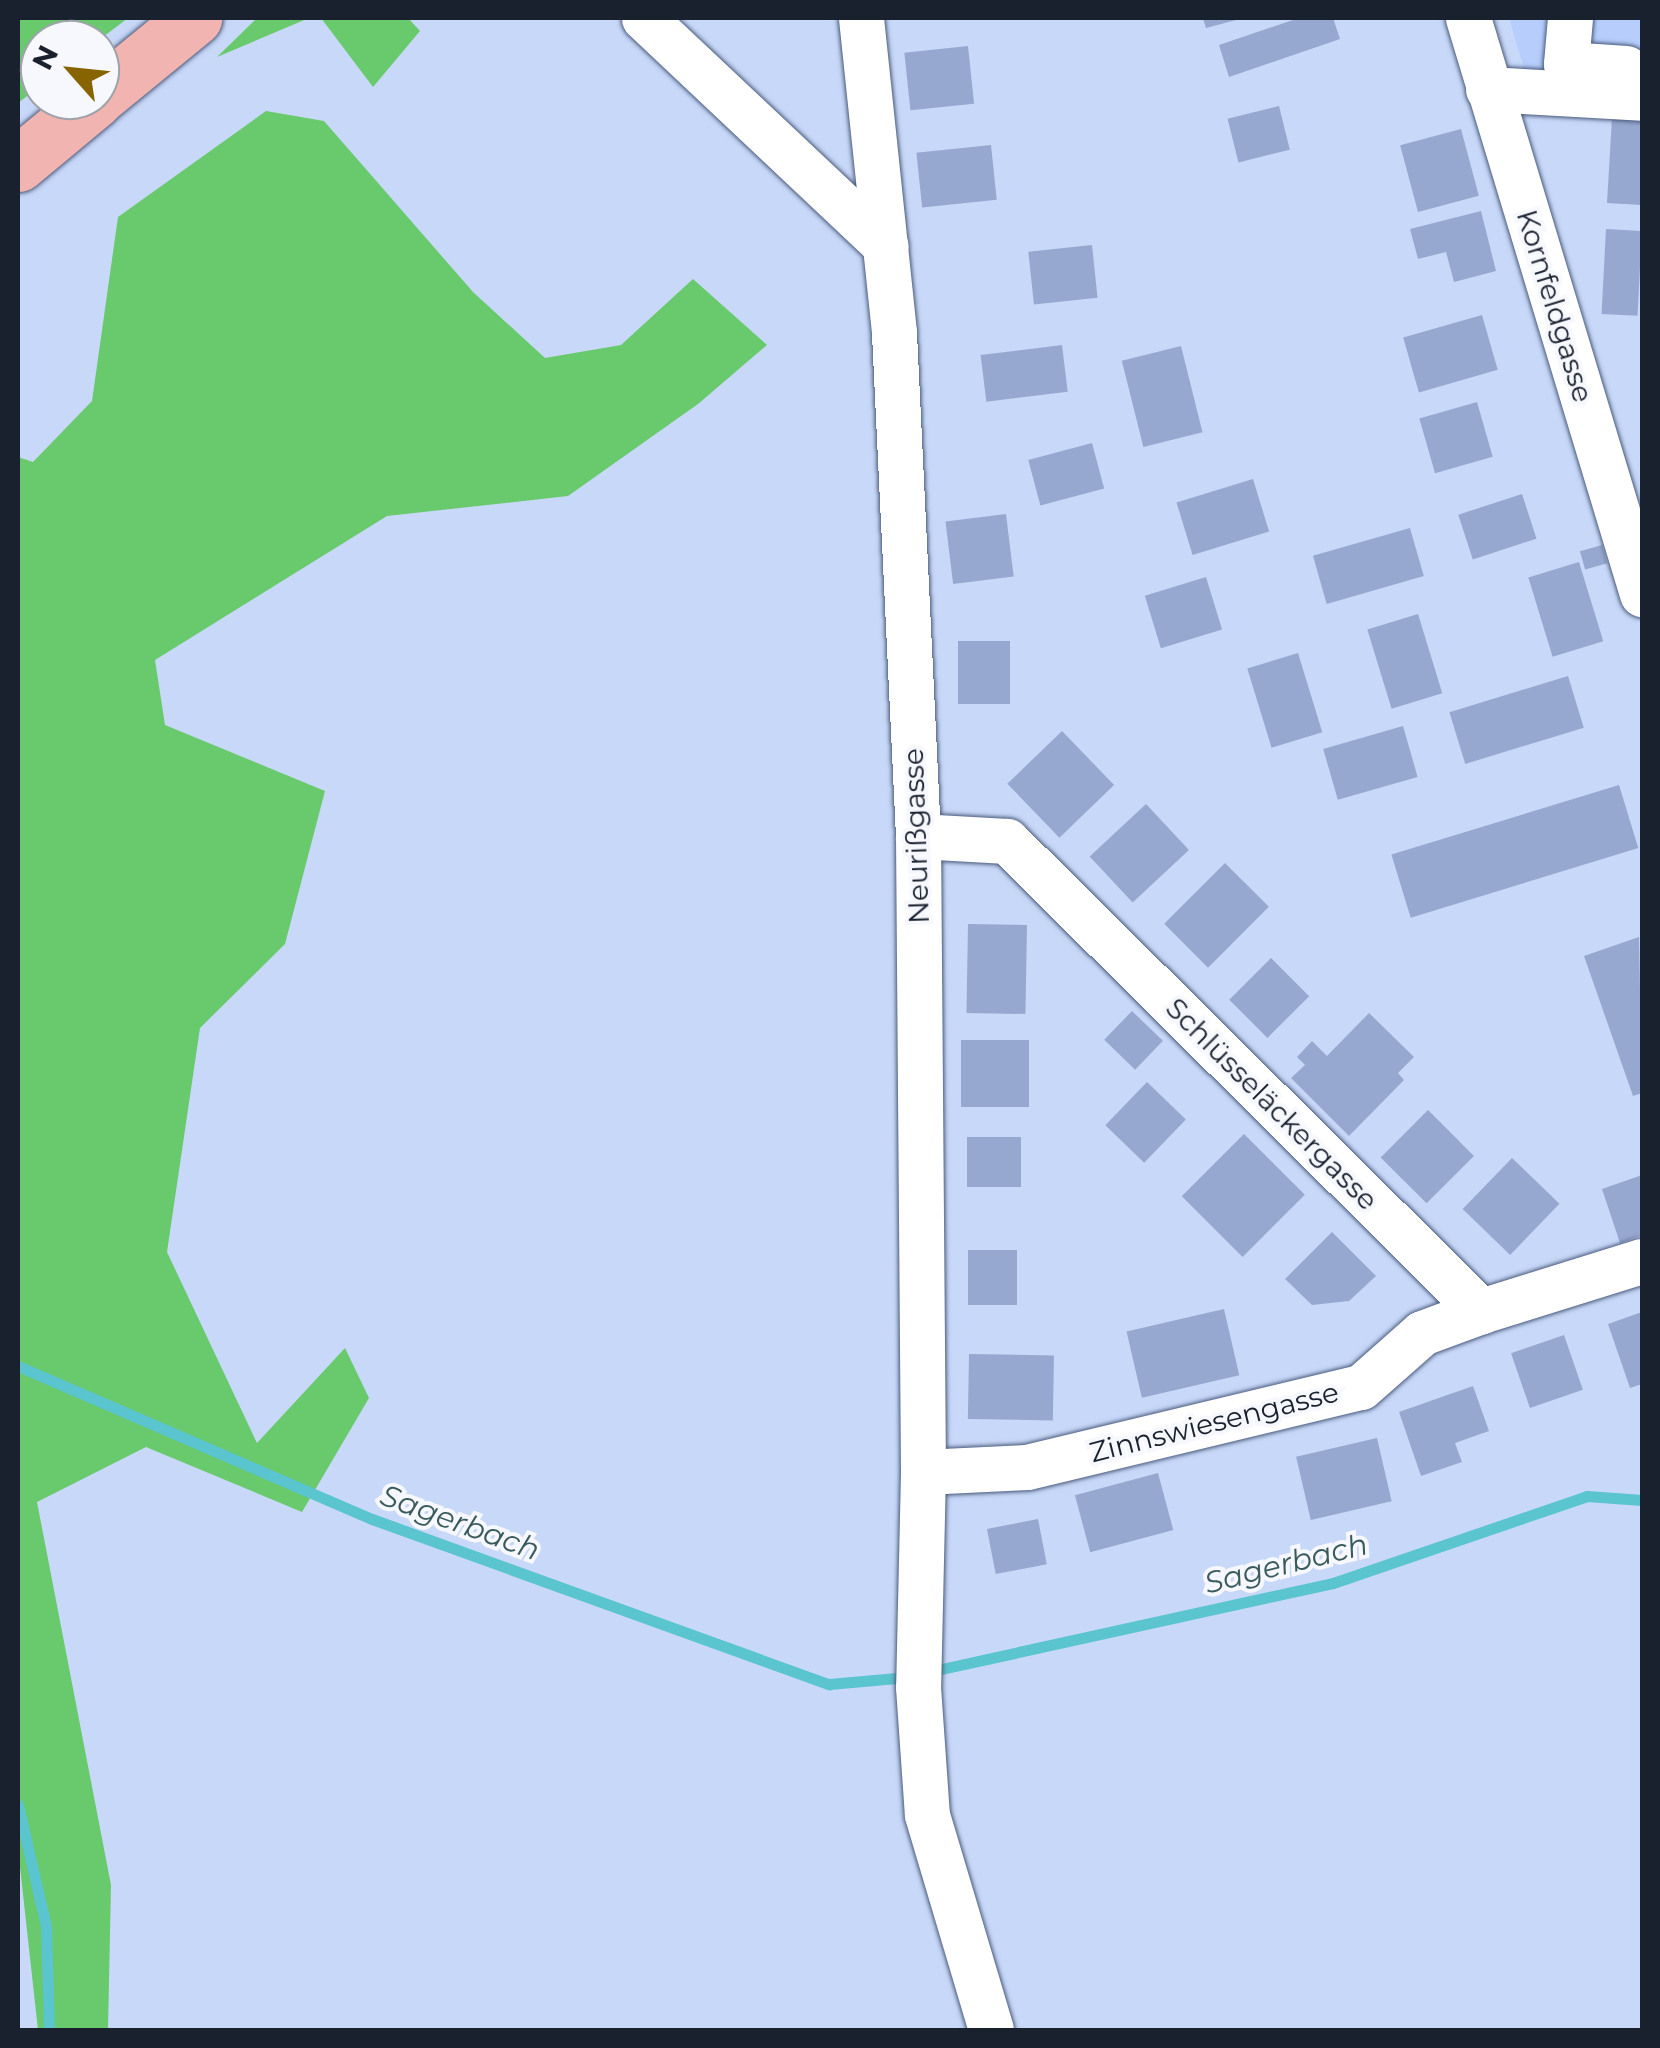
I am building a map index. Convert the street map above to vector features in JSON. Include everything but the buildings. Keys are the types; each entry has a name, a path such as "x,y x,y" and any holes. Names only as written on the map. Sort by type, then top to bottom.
{"main road":[{"path":"120,79 194,18"},
{"path":"18,164 71,120"}],"street":[{"path":"644,18 886,246"},
{"name":"Neurißgasse","path":"860,18 886,246 918,836 923,1472 918,1656 927,1815 992,2030"},
{"name":"Kornfeldgasse","path":"1468,18 1642,594"},
{"path":"1570,18 1566,64 1642,69"},
{"path":"1488,89 1642,98"},
{"name":"Schlüsseläckergasse","path":"918,836 1006,840 1482,1310"},
{"path":"1482,1310 1642,1261"},
{"name":"Zinnswiesengasse","path":"923,1472 1027,1468 1361,1387 1422,1333 1482,1310"}],"shaded area":[{"path":"1509,18 1642,18 1642,80 1525,72"}],"green space":[{"path":"18,18 128,18 120,24 120,20 20,20 18,103"},
{"path":"257,18 309,18 217,57"},
{"path":"321,18 408,18 420,31 373,87"},
{"path":"266,111 324,121 473,292 545,358 621,345 693,279 767,345 698,404 568,496 387,516 155,660 165,725 325,791 285,944 200,1028 167,1252 257,1443 345,1348 369,1398 302,1512 146,1447 37,1502 111,1885 108,2030 38,2030 18,1849 18,457 33,462 92,401 118,217"}],"waterway":[{"name":"Sagerbach","path":"18,1366 372,1519 829,1684 897,1678"},
{"name":"Sagerbach","path":"937,1670 1333,1583 1587,1496 1642,1500"},
{"path":"18,1805 46,1926 49,2030"}]}
